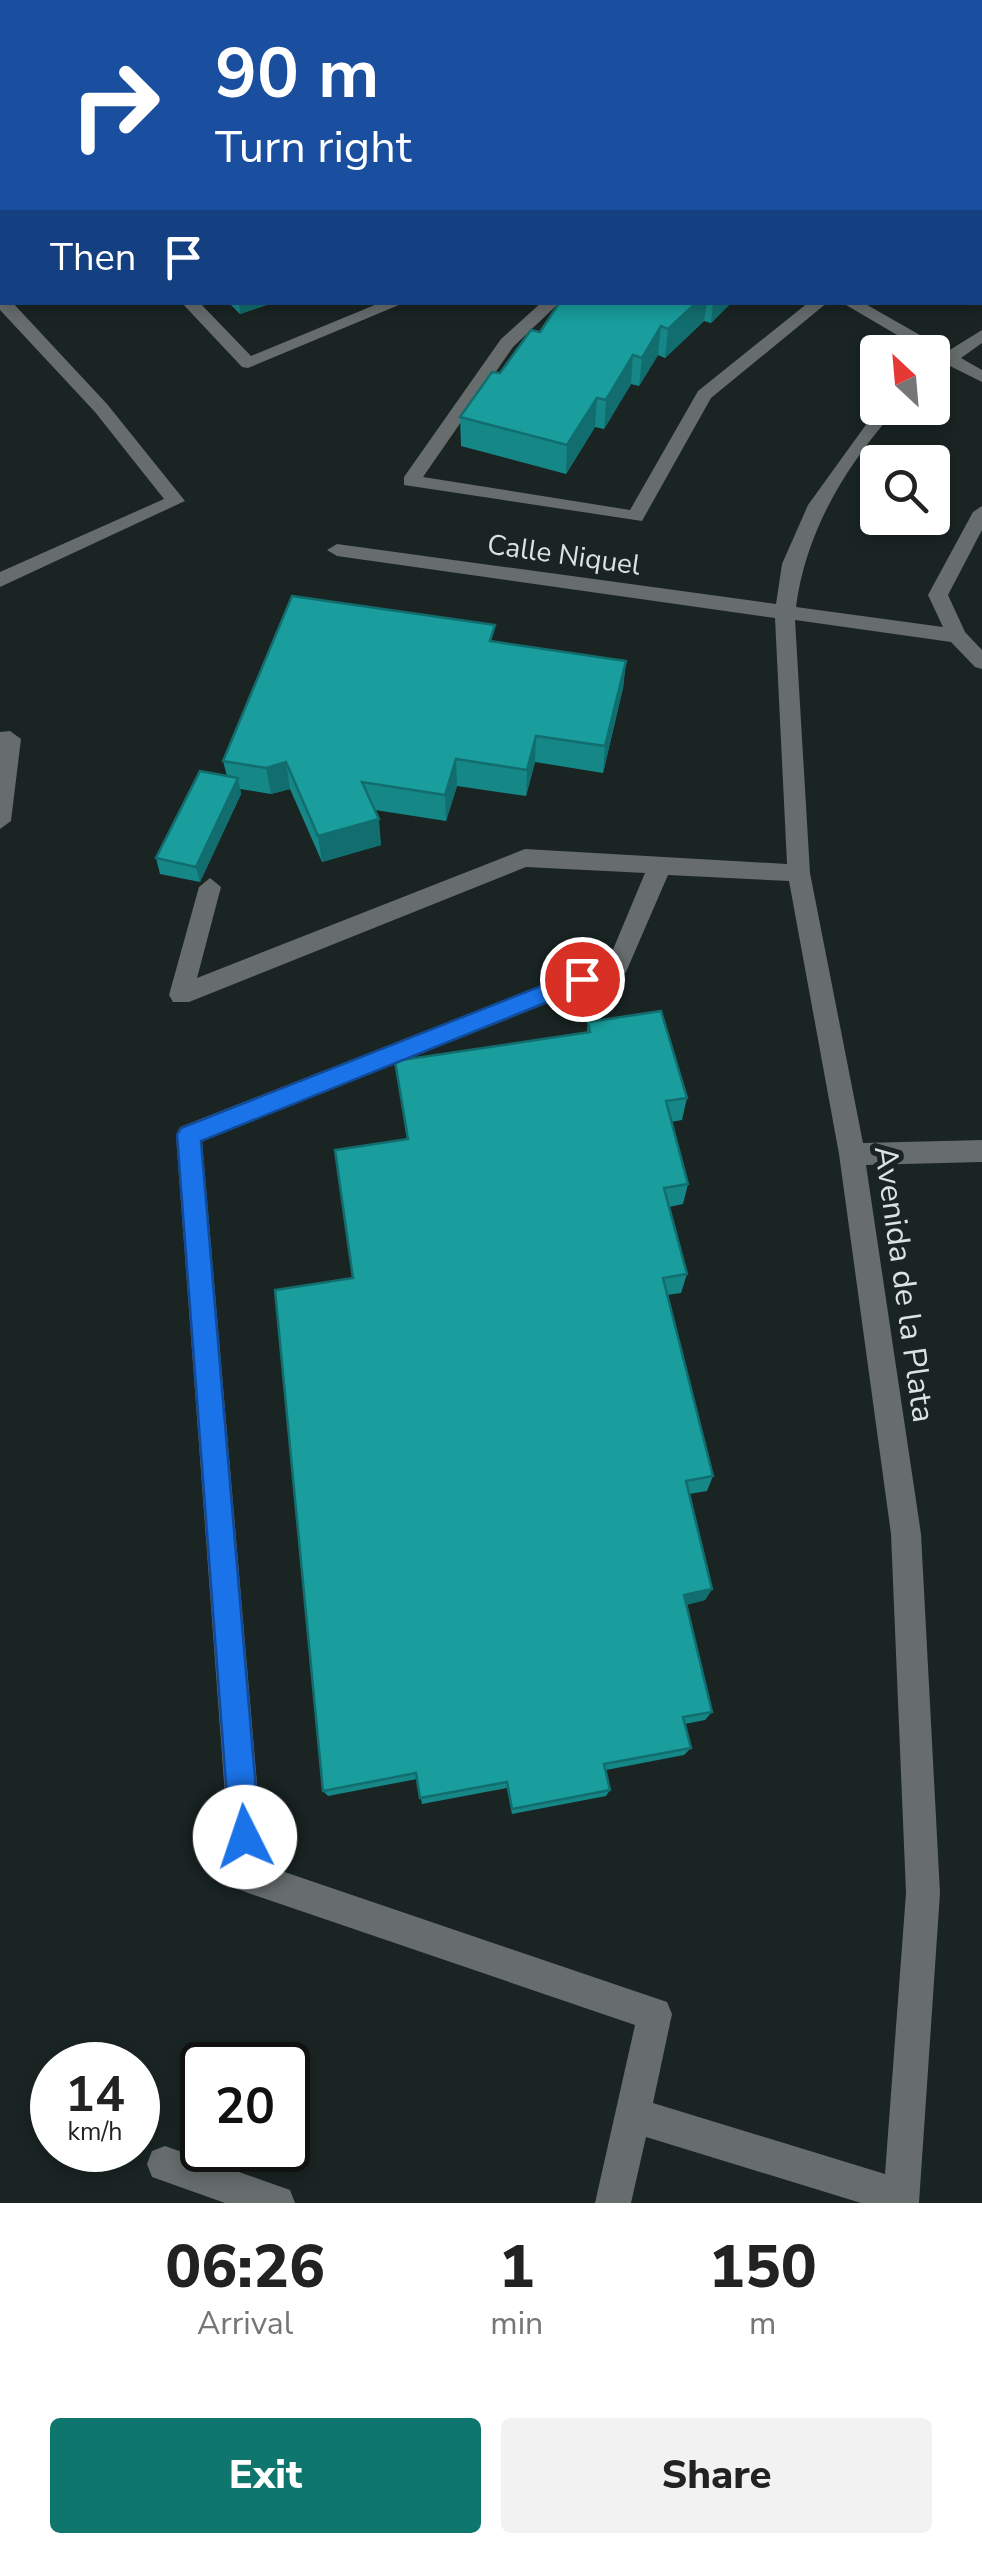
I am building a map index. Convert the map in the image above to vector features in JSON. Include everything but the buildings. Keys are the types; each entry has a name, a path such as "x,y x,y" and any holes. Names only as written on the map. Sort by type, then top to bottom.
{"street":[{"path":"0,580 176,501 101,408 5,305"},
{"path":"192,305 248,363 391,305"},
{"path":"549,305 507,344 411,481 635,517 704,395 816,305"},
{"path":"853,305 896,335"},
{"path":"950,359 982,335"},
{"path":"950,369 982,378"},
{"name":"Avenida de la Plata","path":"872,425 817,504 792,564 785,613 799,873 852,1154 904,1515 922,1893 901,2200"},
{"path":"982,514 938,595 956,636 982,662"},
{"name":"Calle Niquel","path":"336,550 956,636"},
{"path":"0,740 10,739 0,821"},
{"path":"210,888 181,995 525,858 799,873"},
{"path":"613,2203 655,2014 248,1876 189,1135 618,965 659,868"},
{"path":"852,1154 982,1151"},
{"path":"630,2114 901,2200"},
{"path":"165,2164 277,2203"}],"route":[{"path":"245,1837 189,1135 582,979"}]}
